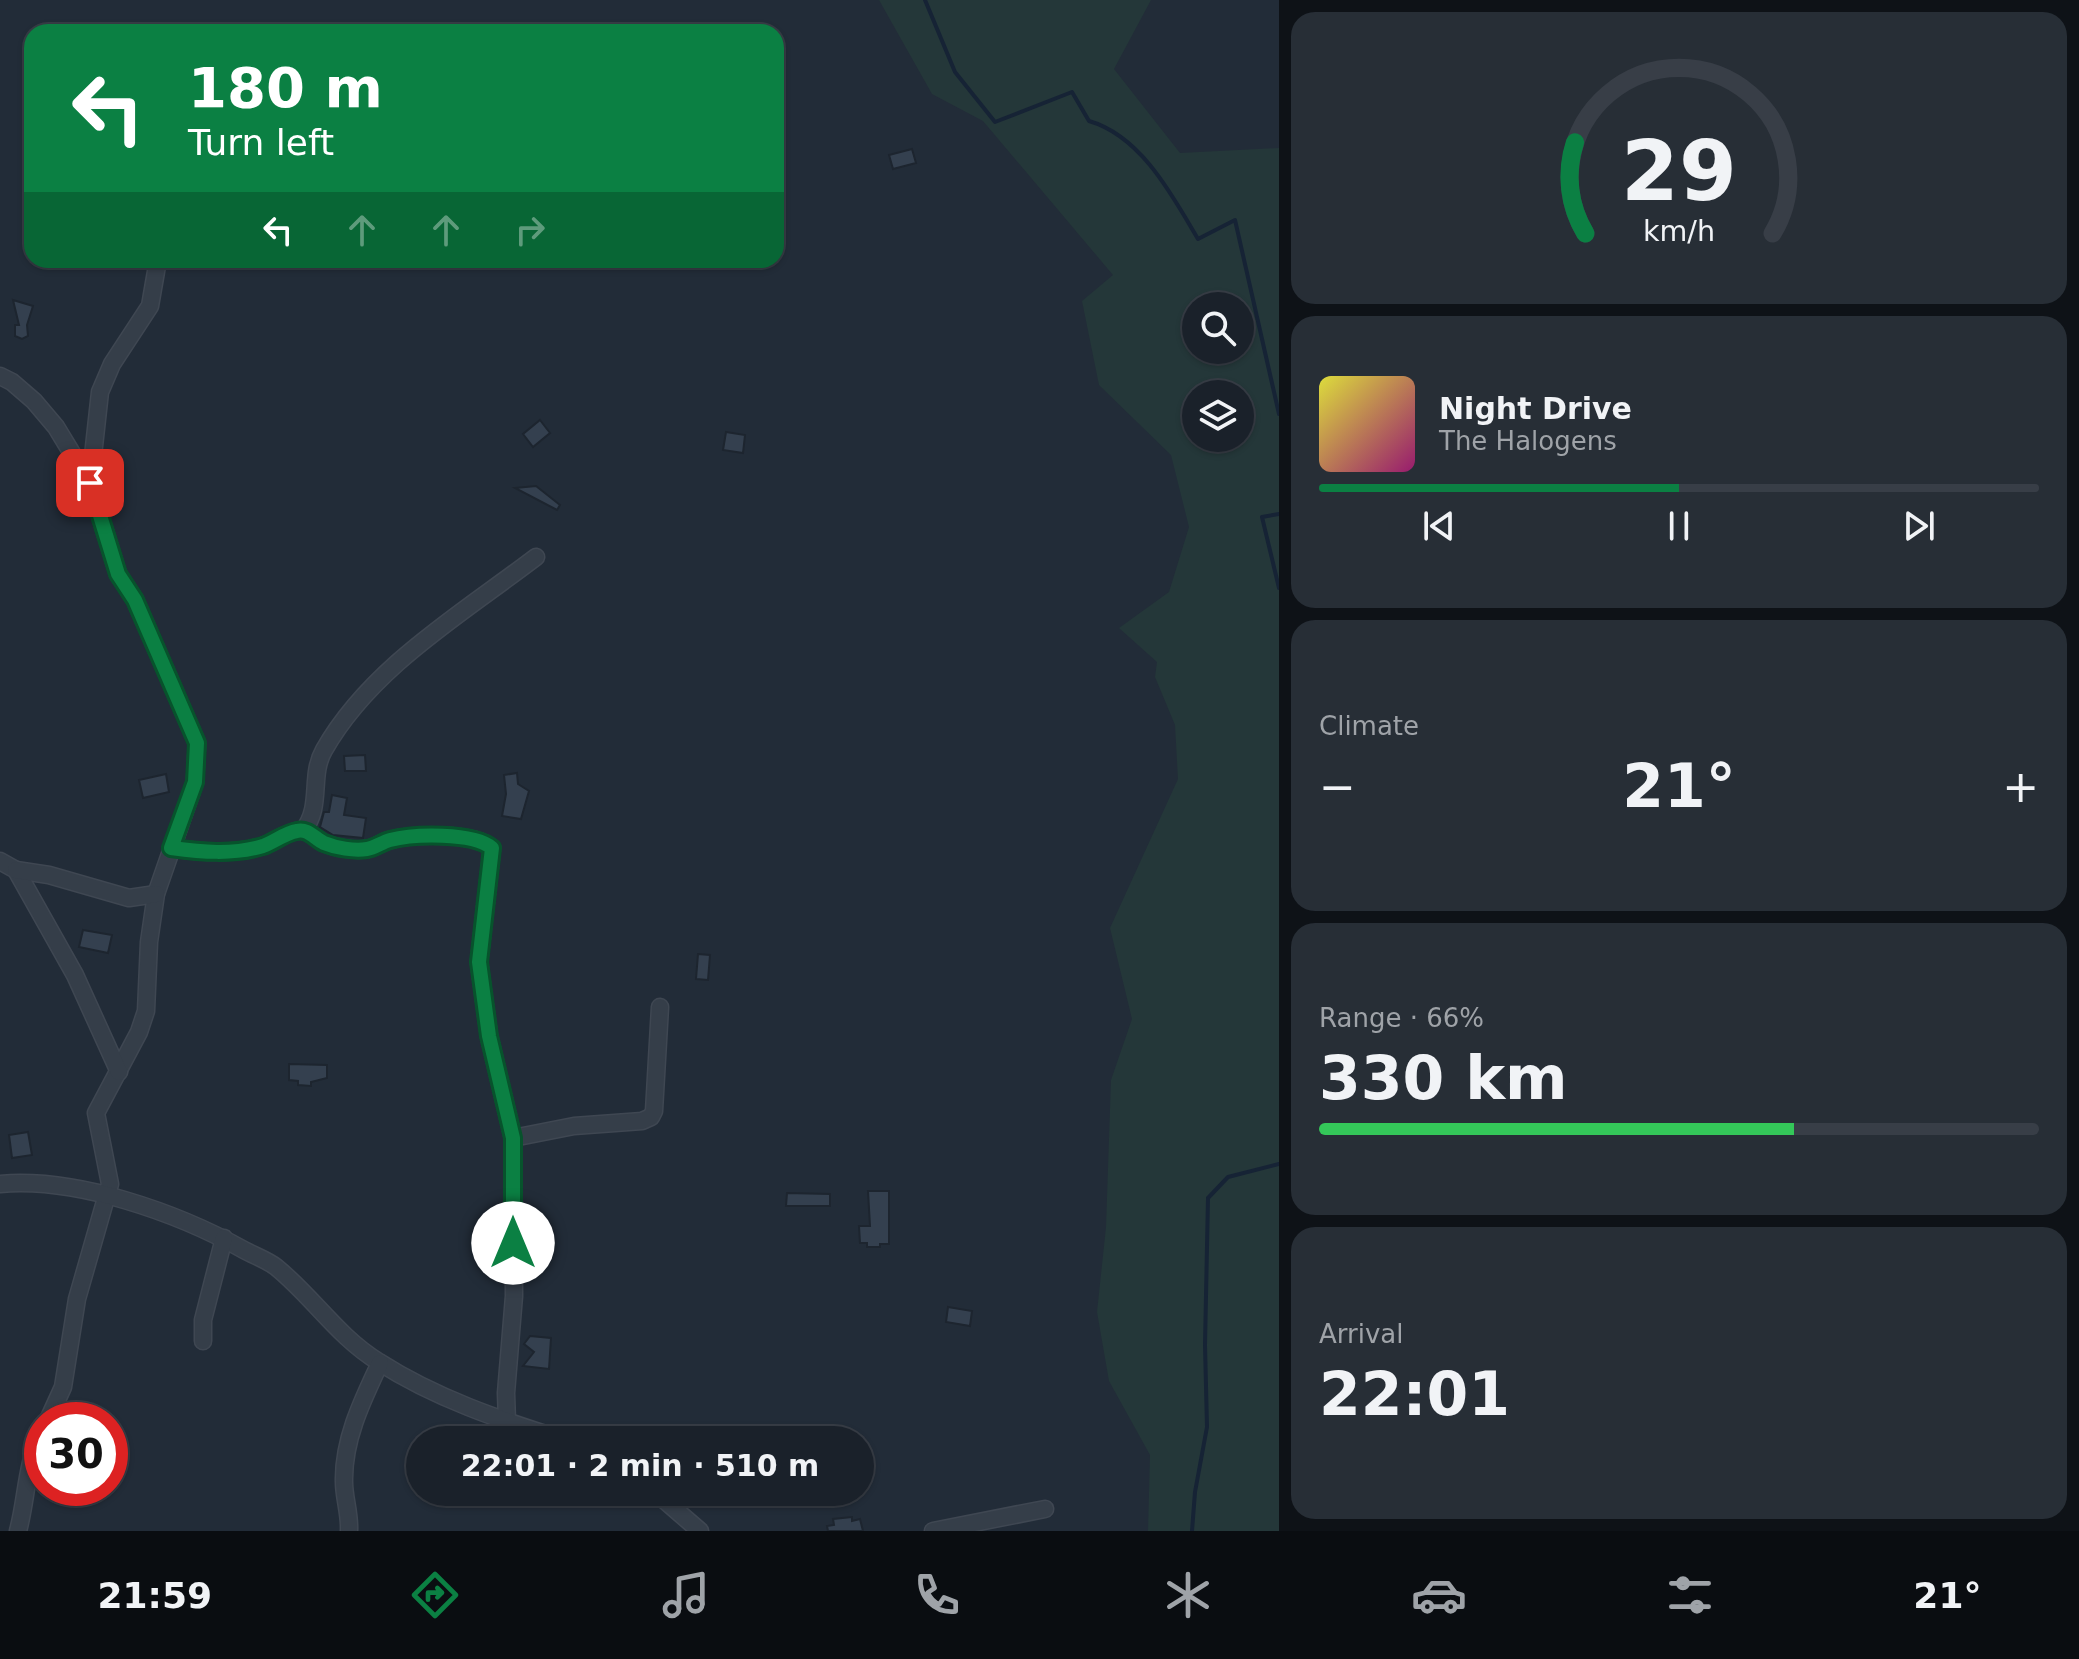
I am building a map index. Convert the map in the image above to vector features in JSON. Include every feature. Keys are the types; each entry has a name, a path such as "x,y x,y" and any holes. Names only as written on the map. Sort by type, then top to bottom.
{"street":[{"path":"90,483 100,392 112,364 150,306 157,268"},
{"path":"0,376 34,401 56,427 90,483 118,574 135,600 197,743 195,782 156,894 149,942 146,1011 119,1072 96,1113 110,1184 77,1299 63,1387 56,1402"},
{"path":"171,848 200,852 229,851 262,846 303,831 315,811 322,755 360,702 392,668 536,557"},
{"path":"303,831 325,843 358,849 370,849 393,839 446,836 478,841 492,848 479,962 489,1036 513,1138 514,1296 506,1393 507,1422"},
{"path":"0,861 16,870 49,875 129,898 156,894"},
{"path":"16,870 75,975 119,1072"},
{"path":"513,1138 574,1126 651,1117 654,1111 660,1007"},
{"path":"0,1184 48,1185 105,1196 178,1216 273,1264 300,1287 351,1344 380,1363 418,1385 520,1426"},
{"path":"203,1341 203,1320 224,1238"},
{"path":"349,1531 349,1502 344,1485 351,1431 380,1363"},
{"path":"18,1531 25,1506"},
{"path":"671,1506 700,1531"},
{"path":"933,1531 1045,1509"}],"shaded area":[{"path":"879,0 1151,0 1114,69 1180,153 1279,148 1279,1531 1148,1531 1150,1455 1109,1381 1097,1312 1106,1227 1111,1080 1132,1019 1110,928 1178,779 1175,725 1155,677 1157,662 1119,628 1169,592 1189,527 1171,455 1099,385 1082,301 1113,275 983,121 932,94"}],"building":[{"path":"912,149 916,163 893,169 889,155"},
{"path":"13,300 33,306 27,325 28,336 22,339 15,336 15,325 19,325"},
{"path":"540,420 550,433 533,447 523,434"},
{"path":"726,432 745,435 743,453 723,450"},
{"path":"536,486 560,505 557,510 515,488"},
{"path":"365,755 366,771 345,771 344,756"},
{"path":"517,773 518,784 529,791 521,819 502,816 506,794 504,775"},
{"path":"166,774 169,792 143,798 139,780"},
{"path":"332,795 347,798 344,815 366,818 363,838 333,835 320,827 324,812 329,812"},
{"path":"83,930 112,935 108,953 79,947"},
{"path":"698,954 710,955 708,980 696,979"},
{"path":"289,1064 327,1065 327,1078 311,1082 311,1086 298,1085 298,1081 289,1080"},
{"path":"28,1132 32,1155 12,1158 9,1135"},
{"path":"868,1191 889,1191 889,1244 880,1244 880,1247 867,1247 867,1243 860,1243 859,1226 870,1226"},
{"path":"787,1193 830,1194 830,1206 786,1206"},
{"path":"948,1307 972,1311 970,1326 946,1322"},
{"path":"530,1336 551,1338 549,1369 523,1366 534,1352 524,1344"},
{"path":"852,1517 852,1521 860,1519 863,1531 828,1531 827,1526 834,1525 833,1519"}],"waterway":[{"path":"925,0 955,72 995,122 1072,92 1089,121 1124,140 1153,169 1198,239 1235,220 1279,414"},
{"path":"1279,514 1262,517 1279,588"},
{"path":"1192,1531 1195,1492 1207,1427 1208,1198 1228,1177 1279,1164"}],"route":[{"path":"90,483 118,574 135,600 197,743 195,782 171,848 200,852 229,851 262,846 303,831 325,843 358,849 370,849 393,839 446,836 478,841 492,848 479,942 480,981 489,1036 513,1138 513,1243"}]}
